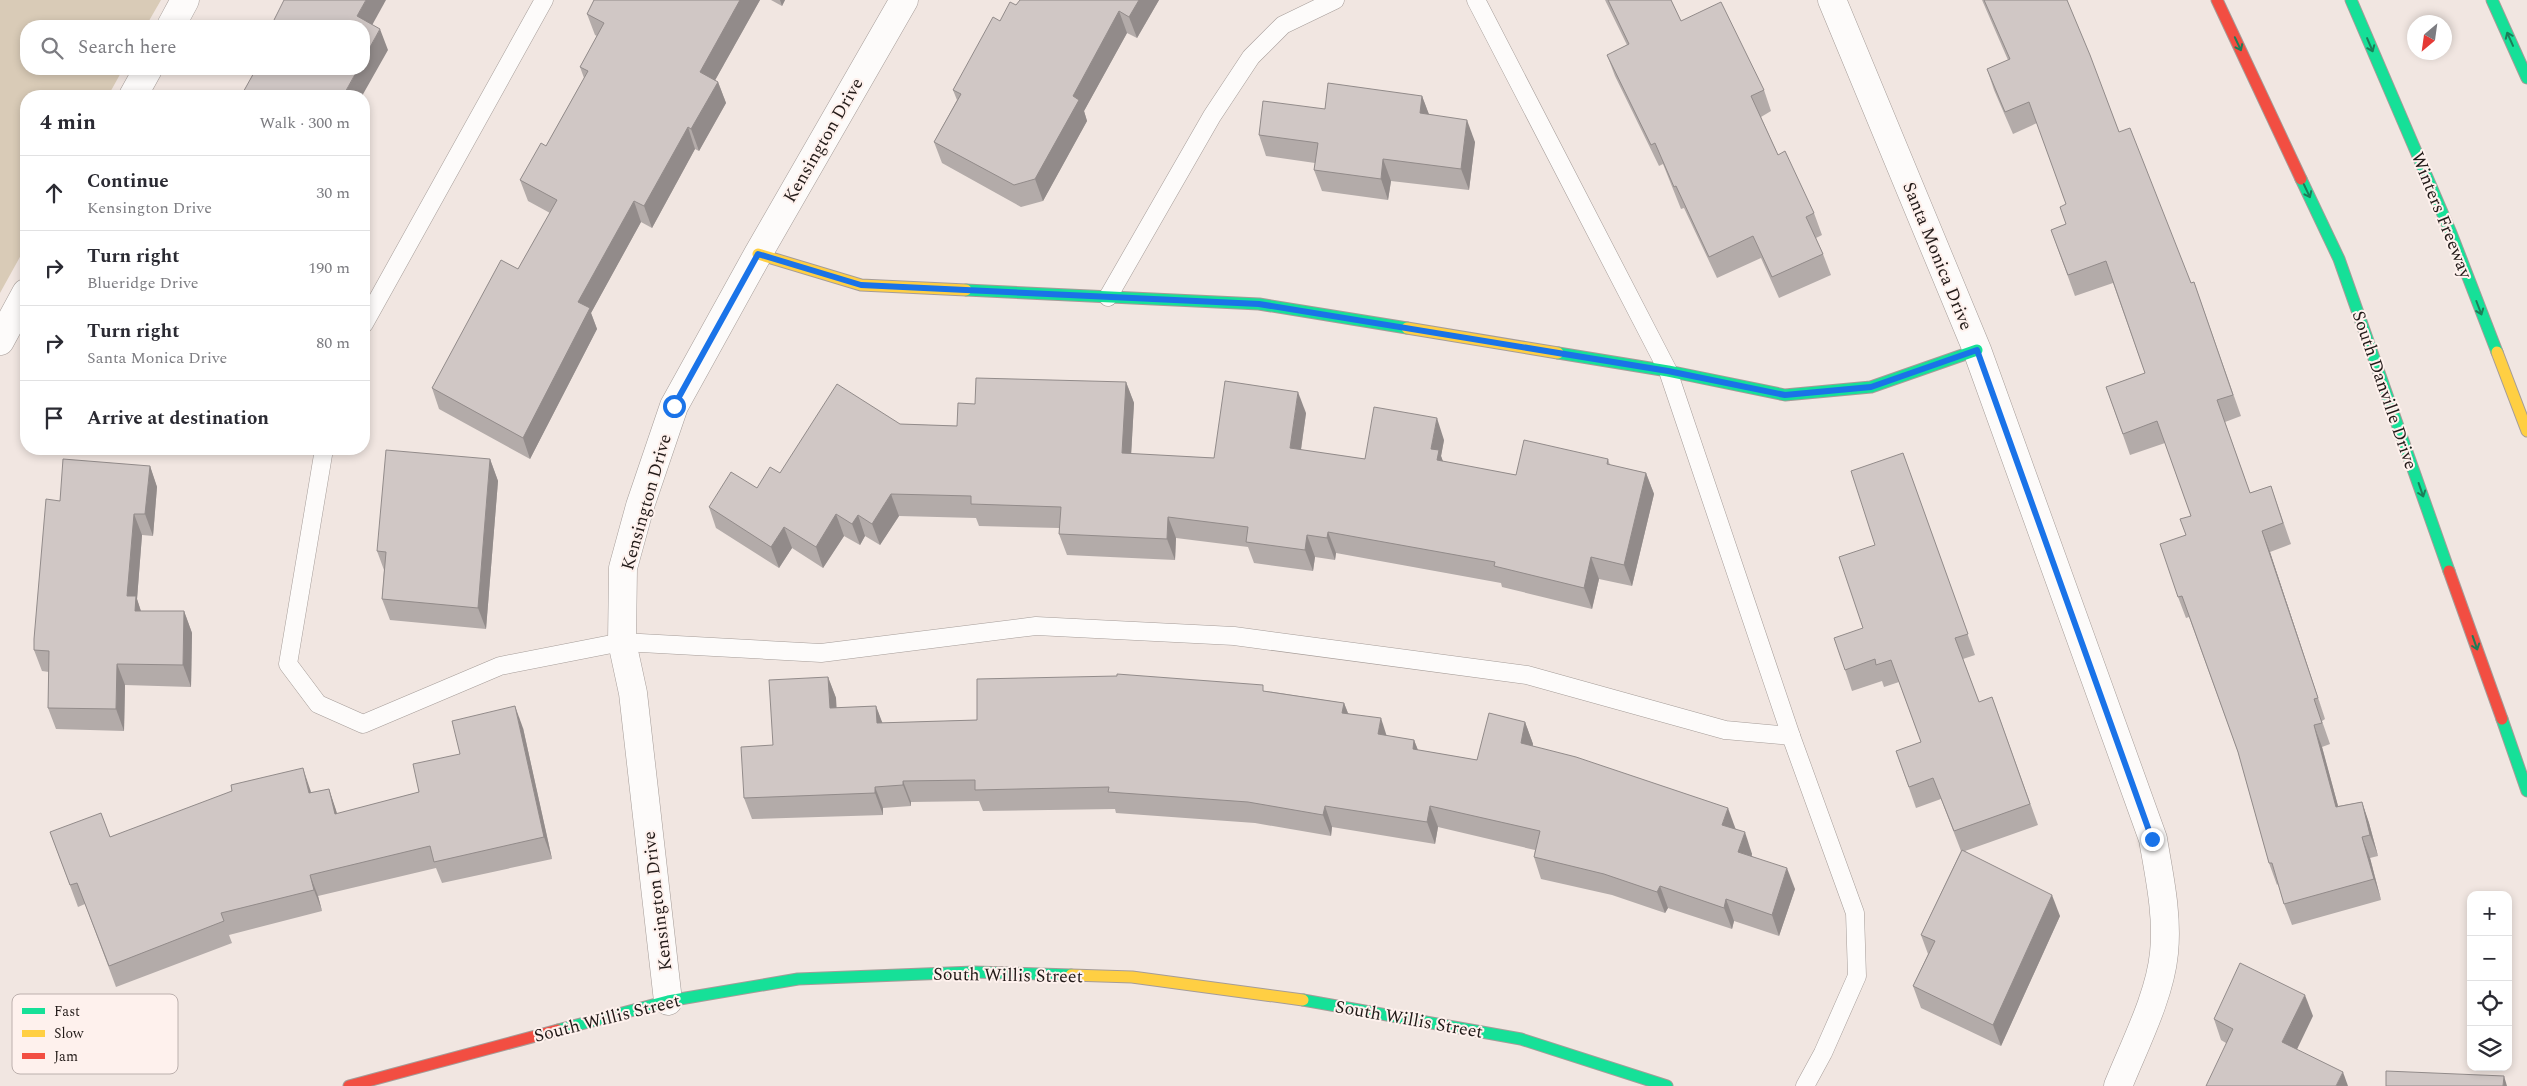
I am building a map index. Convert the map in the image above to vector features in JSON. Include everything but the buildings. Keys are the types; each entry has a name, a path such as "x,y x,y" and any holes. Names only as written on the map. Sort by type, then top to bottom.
{"main road":[{"name":"South Danville Drive","path":"2217,0 2339,259 2527,790"},
{"name":"Winters Freeway","path":"2351,0 2451,233 2527,431"},
{"path":"2492,0 2527,78"},
{"path":"758,254 861,285 1259,304 1668,371 1785,395 1871,387 1977,350"},
{"name":"South Willis Street","path":"349,1086 668,1001 798,979 974,972 1132,977 1298,998 1521,1039 1667,1086"}],"street":[{"path":"174,20 186,0"},
{"name":"Kensington Drive","path":"668,1001 633,693 622,642 623,568 640,506 674,406 758,254 904,0"},
{"name":"Santa Monica Drive","path":"1832,0 1977,350 2152,839 2162,893 2164,953 2151,1005 2118,1086"},
{"path":"136,90 145,75"},
{"path":"0,341 20,304"}],"lane":[{"path":"370,313 544,0"},
{"path":"1108,296 1212,116 1251,57 1283,25 1335,0"},
{"path":"1476,0 1668,371 1791,736 1855,913 1857,976 1823,1053 1805,1086"},
{"path":"323,455 288,664 318,704 363,724 500,666 622,642 821,653 1036,626 1234,636 1527,675 1725,730 1791,736"}],"shaded area":[{"path":"0,0 161,0 149,20 20,20 20,75 120,75 111,90 20,90 20,257 0,293"}],"traffic: fast":[{"path":"2351,0 2451,233 2497,352"},
{"path":"2492,0 2527,78"},
{"path":"2301,179 2339,259 2449,571"},
{"path":"966,290 1259,304 1407,328"},
{"path":"1558,353 1668,371 1785,395 1871,387 1977,350"},
{"path":"2502,719 2527,791"},
{"path":"558,1030 668,1001 798,979 974,972 1071,975"},
{"path":"1303,1000 1521,1039 1667,1086"}],"traffic: slow":[{"path":"758,254 861,285 966,290"},
{"path":"1407,328 1558,353"},
{"path":"2497,352 2527,431"},
{"path":"1071,975 1132,977 1303,1000"}],"traffic: jam":[{"path":"2217,0 2301,179"},
{"path":"2449,571 2502,719"},
{"path":"349,1086 558,1030"}],"route":[{"path":"674,406 758,254 861,285 1259,304 1668,371 1785,395 1871,387 1977,350 2152,839"}]}
